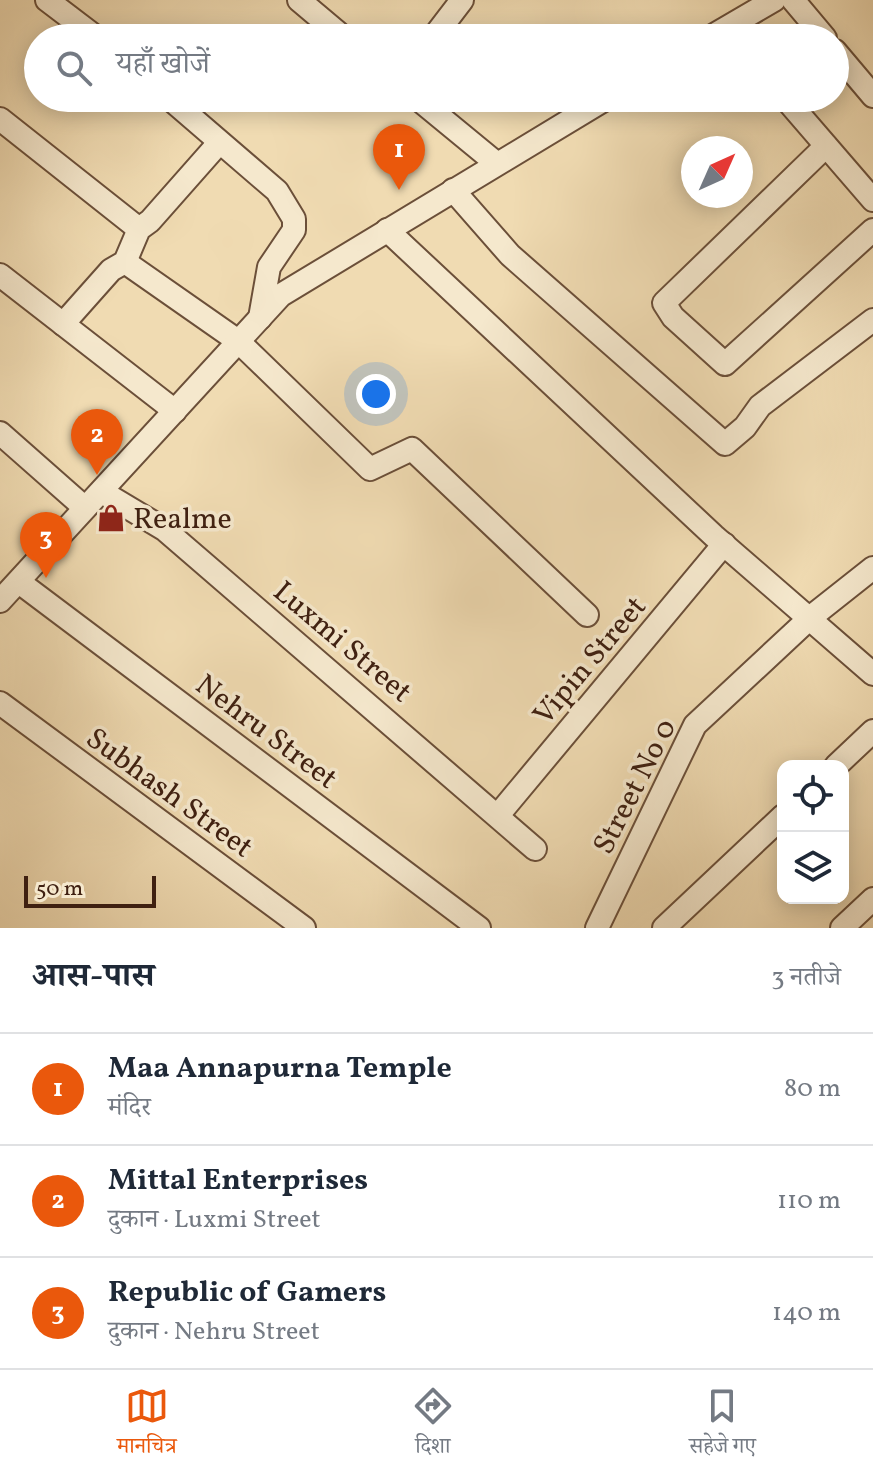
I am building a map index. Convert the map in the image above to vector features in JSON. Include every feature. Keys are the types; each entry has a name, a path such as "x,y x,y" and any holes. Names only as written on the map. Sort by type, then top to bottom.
{"street":[{"path":"47,0 79,24"},
{"path":"299,0 327,24"},
{"path":"444,24 462,0"},
{"path":"738,24 774,0"},
{"path":"793,0 813,24"},
{"path":"849,68 873,96"},
{"path":"186,112 210,132 218,144 277,191 294,219 294,230 269,267 259,318"},
{"path":"434,112 496,163"},
{"path":"0,601 281,295 583,112"},
{"path":"797,112 873,200"},
{"path":"0,119 139,229"},
{"path":"63,324 111,270 125,262 139,229 150,221 218,144"},
{"path":"826,146 664,303 673,317 725,364 873,230"},
{"path":"453,190 510,255 725,444 745,427 760,406 873,320"},
{"path":"387,230 724,544 873,674"},
{"path":"125,262 238,341 370,469 412,449 587,615"},
{"path":"0,275 175,411"},
{"path":"0,433 85,508"},
{"name":"Luxmi Street","path":"102,492 164,529 499,814 535,849"},
{"name":"Vipin Street","path":"499,814 724,544"},
{"name":"Street No 0","path":"597,928 695,725 811,617 873,568"},
{"name":"Nehru Street","path":"19,582 479,928"},
{"name":"Subhash Street","path":"0,703 304,928"},
{"path":"842,760 873,731"},
{"path":"669,926 777,822"},
{"path":"842,928 873,899"}],"place":[{"name":"Maa Annapurna Temple","path":"399,190"},
{"name":"Mittal Enterprises","path":"97,475"},
{"name":"Realme","path":"111,518"},
{"name":"Republic of Gamers","path":"46,578"}]}
